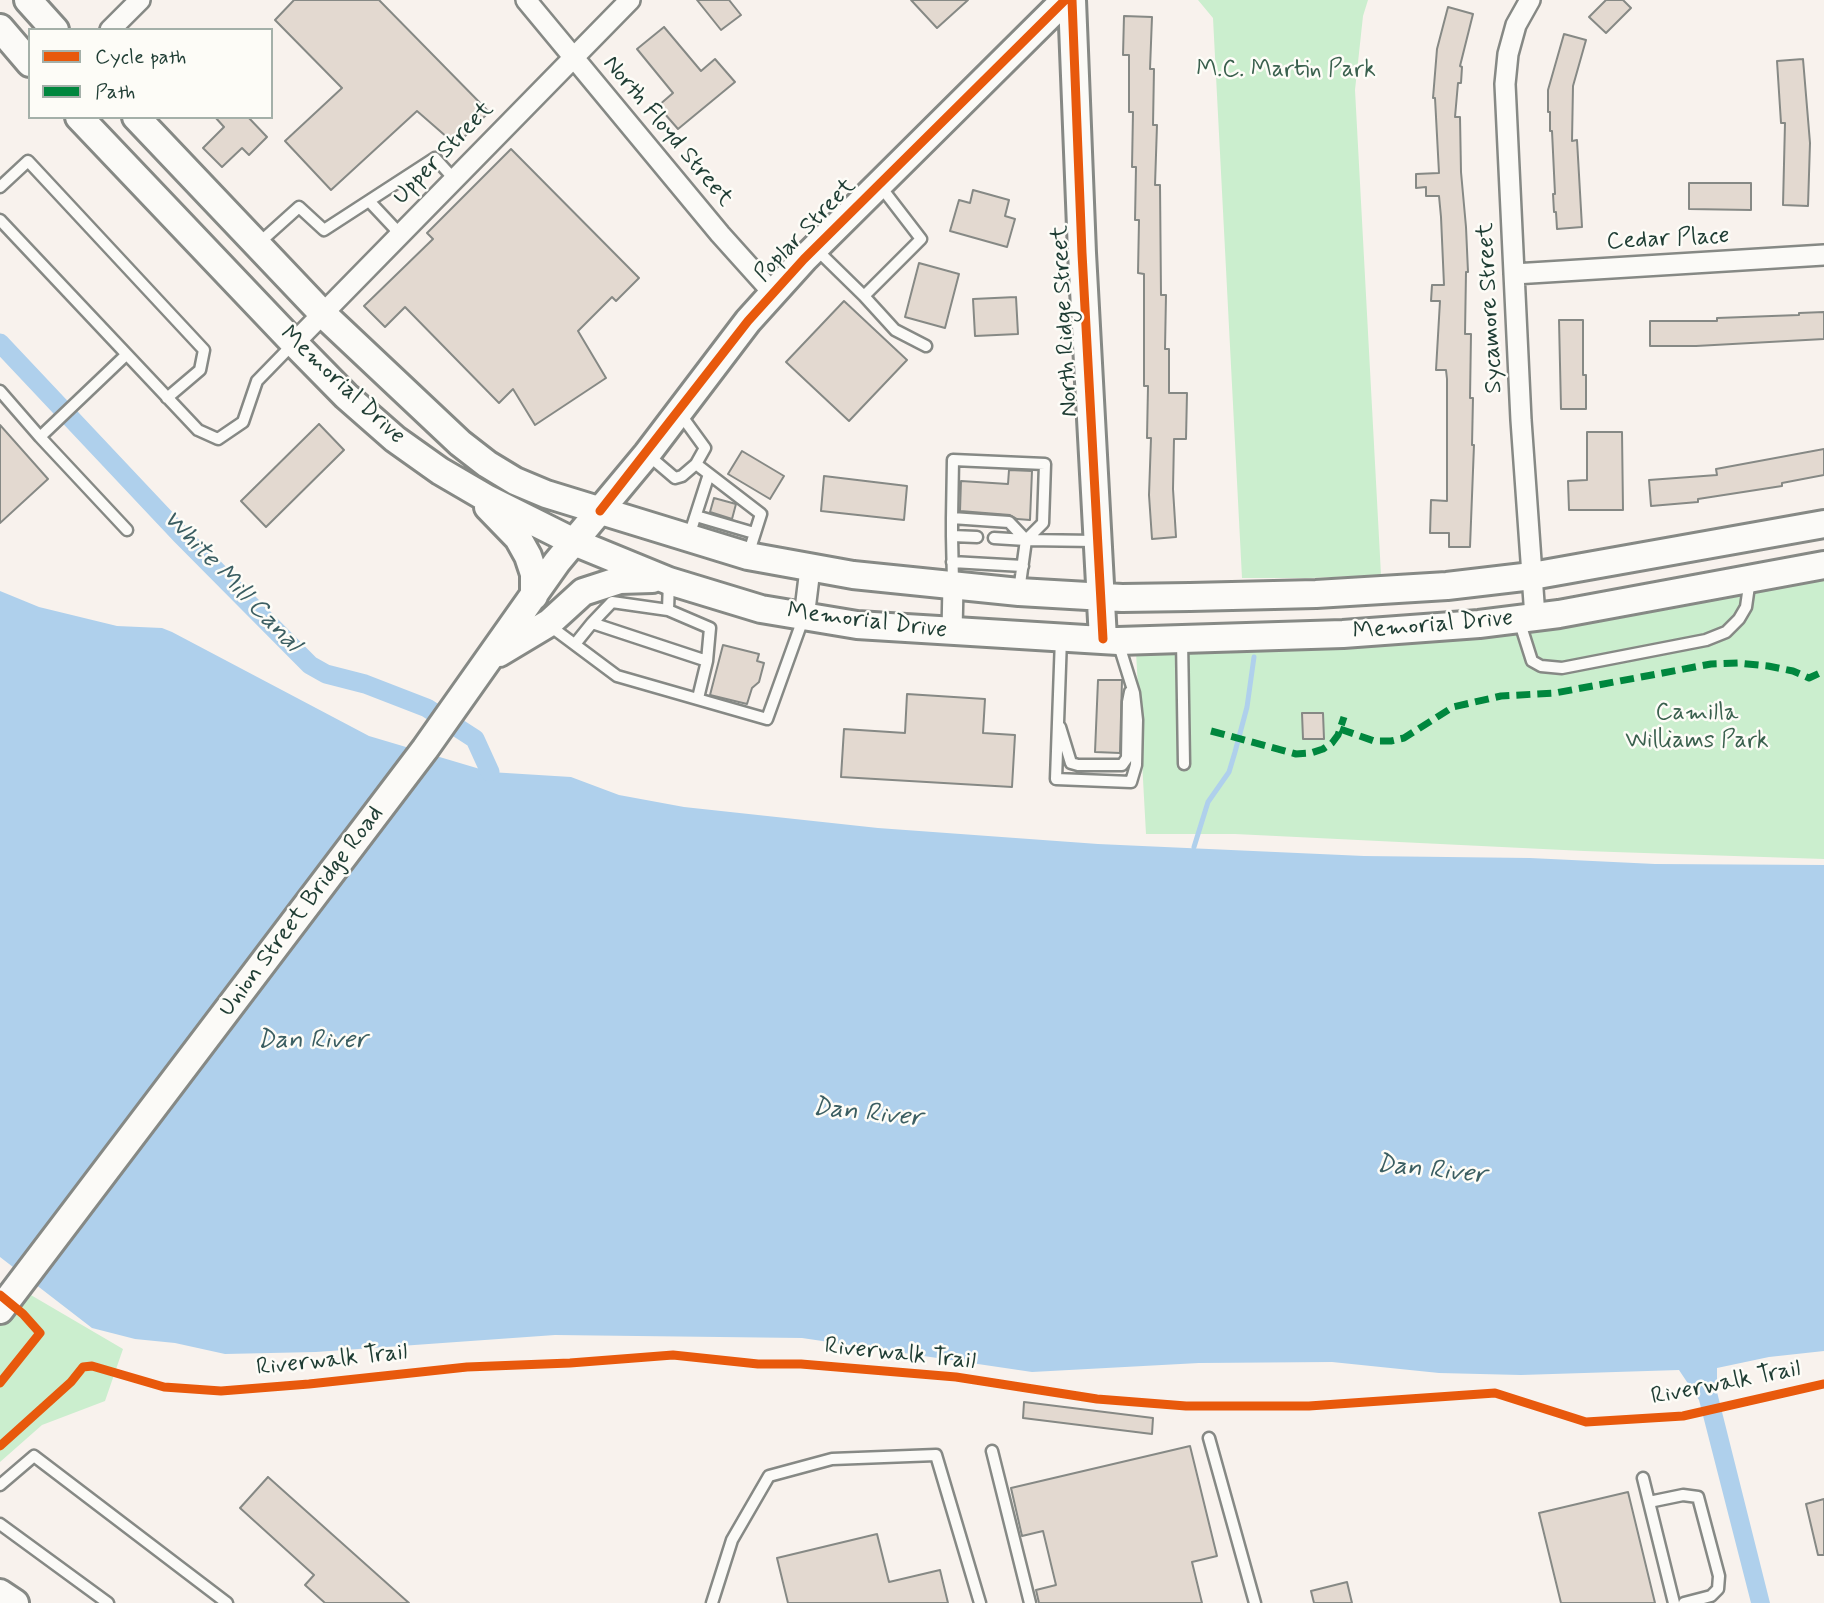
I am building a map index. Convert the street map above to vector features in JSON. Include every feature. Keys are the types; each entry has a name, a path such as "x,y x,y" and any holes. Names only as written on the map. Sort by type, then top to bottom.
{"main road":[{"path":"28,0 53,28"},
{"name":"Poplar Street","path":"600,511 748,321 773,293 814,248 1065,0"},
{"name":"North Ridge Street","path":"1072,0 1100,597 1110,640"},
{"path":"0,28 28,61"},
{"name":"Memorial Drive","path":"81,119 346,396 395,439 470,489 574,542 666,580 761,609 857,625 1110,640 1367,632 1527,618 1635,601 1824,565"},
{"name":"Memorial Drive","path":"138,119 323,314 429,415 486,464 515,481 546,494 600,511 692,528 751,544 810,569 853,575 953,573 1021,579 1100,597 1316,594 1447,586 1532,576 1824,524"},
{"path":"470,489 518,538 534,573 534,596"},
{"name":"Union Street Bridge Road","path":"0,1310 419,758 534,596 600,511"},
{"path":"490,661 547,624 583,592 621,580 666,580"},
{"path":"0,1593 15,1603"}],"street":[{"path":"112,28 140,0"},
{"name":"North Floyd Street","path":"526,0 720,234 773,293"},
{"name":"Upper Street","path":"294,343 630,0"},
{"name":"Sycamore Street","path":"1527,618 1532,576 1505,84 1510,44 1516,25 1530,0"},
{"name":"Cedar Place","path":"1514,274 1824,255"},
{"path":"804,618 810,569"},
{"path":"952,632 953,573"}],"lane":[{"path":"256,246 299,208 324,230 435,158 454,179"},
{"path":"0,187 28,161 204,350 201,370 167,398"},
{"path":"864,296 921,239 878,184"},
{"path":"369,201 400,234"},
{"path":"0,220 198,430 218,439 243,422 257,381 294,343"},
{"path":"814,248 895,330 926,346"},
{"path":"40,437 126,355"},
{"path":"0,391 127,530"},
{"path":"646,454 675,478 682,476 696,464 705,447 679,412"},
{"path":"953,573 953,460 1045,464 1043,523 1026,540 1021,579"},
{"path":"696,464 761,514 751,544"},
{"path":"692,528 709,474"},
{"path":"952,518 1009,522 1026,540"},
{"path":"951,536 977,537"},
{"path":"994,538 1097,541"},
{"path":"1527,618 1532,661 1541,666 1562,668 1706,640 1726,632 1746,607 1750,579"},
{"path":"666,580 668,610"},
{"path":"575,644 612,602 668,610 710,628 707,661 698,698"},
{"path":"547,624 617,676 767,719 804,618"},
{"path":"592,623 707,661"},
{"path":"1061,638 1056,779 1131,782 1136,765 1137,720 1132,686 1110,640"},
{"path":"1182,639 1184,764"},
{"path":"1057,720 1071,763 1122,765 1127,758 1128,702 1132,686"},
{"path":"1209,1438 1255,1603"},
{"path":"992,1451 1030,1603"},
{"path":"712,1603 732,1540 769,1476 832,1460 936,1455 981,1603"},
{"path":"0,1485 34,1456 227,1603"},
{"path":"1643,1478 1674,1603"},
{"path":"1649,1502 1684,1495 1698,1497 1719,1576 1718,1589 1711,1596 1684,1603"},
{"path":"0,1524 108,1603"}],"green space":[{"name":"M.C. Martin Park","path":"1198,0 1368,0 1363,16 1355,90 1381,575 1242,578 1213,18"},
{"name":"Camilla Williams Park","path":"1824,577 1824,859 1584,851 1235,834 1146,834 1136,652 1398,643 1541,628"},
{"path":"24,1291 123,1349 105,1401 42,1425 0,1462 0,1326"}],"water":[{"name":"Dan River","path":"0,591 39,607 117,626 162,628 369,736 490,772 571,777 619,795 684,807 878,828 1098,844 1364,856 1530,858 1655,864 1824,865 1824,1351 1769,1357 1717,1368 1717,1392 1770,1603 1751,1603 1699,1400 1679,1370 1521,1375 1439,1373 1332,1362 1199,1363 1032,1372 802,1338 555,1335 316,1352 225,1354 175,1343 135,1339 92,1328 0,1257"}],"building":[{"path":"294,0 379,0 489,112 456,145 417,111 331,190 285,141 342,88 275,20"},
{"path":"697,0 729,0 741,15 721,30"},
{"path":"911,0 968,0 937,28"},
{"path":"1606,0 1623,0 1631,8 1606,33 1589,17"},
{"path":"1448,7 1473,14 1460,66 1461,83 1458,83 1455,117 1460,117 1466,227 1468,272 1465,334 1471,334 1470,398 1473,398 1474,445 1470,547 1449,547 1449,533 1430,533 1431,500 1447,501 1447,379 1446,370 1436,370 1440,301 1431,301 1432,285 1444,285 1439,196 1426,196 1426,187 1416,188 1416,174 1439,173 1433,98 1437,49"},
{"path":"1124,16 1152,17 1150,69 1154,69 1153,125 1157,125 1155,185 1160,185 1161,295 1166,295 1165,349 1169,349 1169,393 1187,393 1186,439 1174,439 1176,537 1152,539 1149,495 1151,438 1147,438 1148,386 1144,386 1144,274 1138,273 1139,220 1135,220 1136,167 1132,167 1133,112 1129,112 1129,55 1123,55"},
{"path":"664,27 701,71 715,59 735,82 678,129 658,106 673,93 637,49"},
{"path":"1564,34 1586,40 1573,86 1572,141 1577,140 1582,227 1557,229 1548,90"},
{"path":"1803,59 1810,143 1808,206 1783,205 1785,123 1781,123 1777,61"},
{"path":"217,119 250,119 267,137 249,155 242,148 222,167 203,148 224,127"},
{"path":"511,149 639,278 616,301 612,297 578,331 606,378 535,425 513,389 499,403 405,307 385,327 364,306 433,239 427,233"},
{"path":"1689,183 1751,183 1751,210 1689,209"},
{"path":"973,190 1009,200 1005,216 1015,219 1007,247 950,231 959,200 970,203"},
{"path":"919,263 959,274 945,328 905,317"},
{"path":"1016,297 1018,334 975,336 973,299"},
{"path":"844,301 907,360 849,421 786,362"},
{"path":"1824,312 1824,339 1650,346 1650,321 1717,321 1717,318"},
{"path":"1559,320 1583,320 1586,409 1561,409"},
{"path":"319,424 344,450 266,527 241,501"},
{"path":"0,425 48,479 0,523"},
{"path":"1587,432 1622,432 1623,510 1569,510 1568,481 1587,480"},
{"path":"1824,449 1824,475 1782,483 1782,486 1698,499 1698,502 1651,506 1649,480 1717,475 1716,469"},
{"path":"742,451 784,476 770,499 728,474"},
{"path":"1009,470 1032,471 1030,520 1017,519 1010,515 960,511 961,481 1008,484"},
{"path":"824,476 907,486 904,520 821,511"},
{"path":"714,498 736,504 732,519 710,512"},
{"path":"723,645 759,654 757,661 764,663 759,682 752,688 747,704 710,695"},
{"path":"1098,680 1122,680 1120,753 1095,752"},
{"path":"907,694 985,699 983,733 1015,735 1012,787 841,777 844,729 905,733"},
{"path":"1302,713 1323,713 1324,739 1303,739"},
{"path":"1024,1402 1153,1418 1152,1434 1023,1418"},
{"path":"1190,1446 1217,1556 1192,1562 1202,1603 1039,1603 1036,1590 1056,1585 1043,1531 1022,1536 1011,1488"},
{"path":"268,1477 409,1603 325,1603 305,1585 314,1575 240,1508"},
{"path":"1628,1492 1655,1603 1561,1603 1539,1513"},
{"path":"1824,1499 1824,1555 1818,1555 1806,1504"},
{"path":"877,1534 889,1582 940,1570 948,1603 788,1603 777,1558"},
{"path":"1347,1582 1352,1603 1314,1603 1311,1591"}],"waterway":[{"name":"White Mill Canal","path":"0,343 180,534 310,665 326,674 365,684 427,708 475,739 490,772"},
{"path":"1194,847 1208,802 1229,772 1247,707 1254,657"}],"marked path":[{"path":"1340,729 1374,741 1391,741 1404,738 1453,707 1501,696 1555,693 1711,664 1768,666 1793,671 1809,678 1824,671"},
{"path":"1211,731 1296,754 1311,753 1332,743 1344,717"}],"cycle path":[{"path":"600,511 748,321 804,259 1065,0"},
{"path":"1072,0 1082,253 1103,639"},
{"path":"0,1295 40,1333 0,1383"},
{"name":"Riverwalk Trail","path":"0,1446 71,1382 83,1367 92,1366 164,1387 221,1391 467,1367 673,1355 758,1364 801,1364 956,1377 1097,1399 1186,1406 1309,1406 1495,1393 1586,1422 1683,1416 1824,1384"}]}
